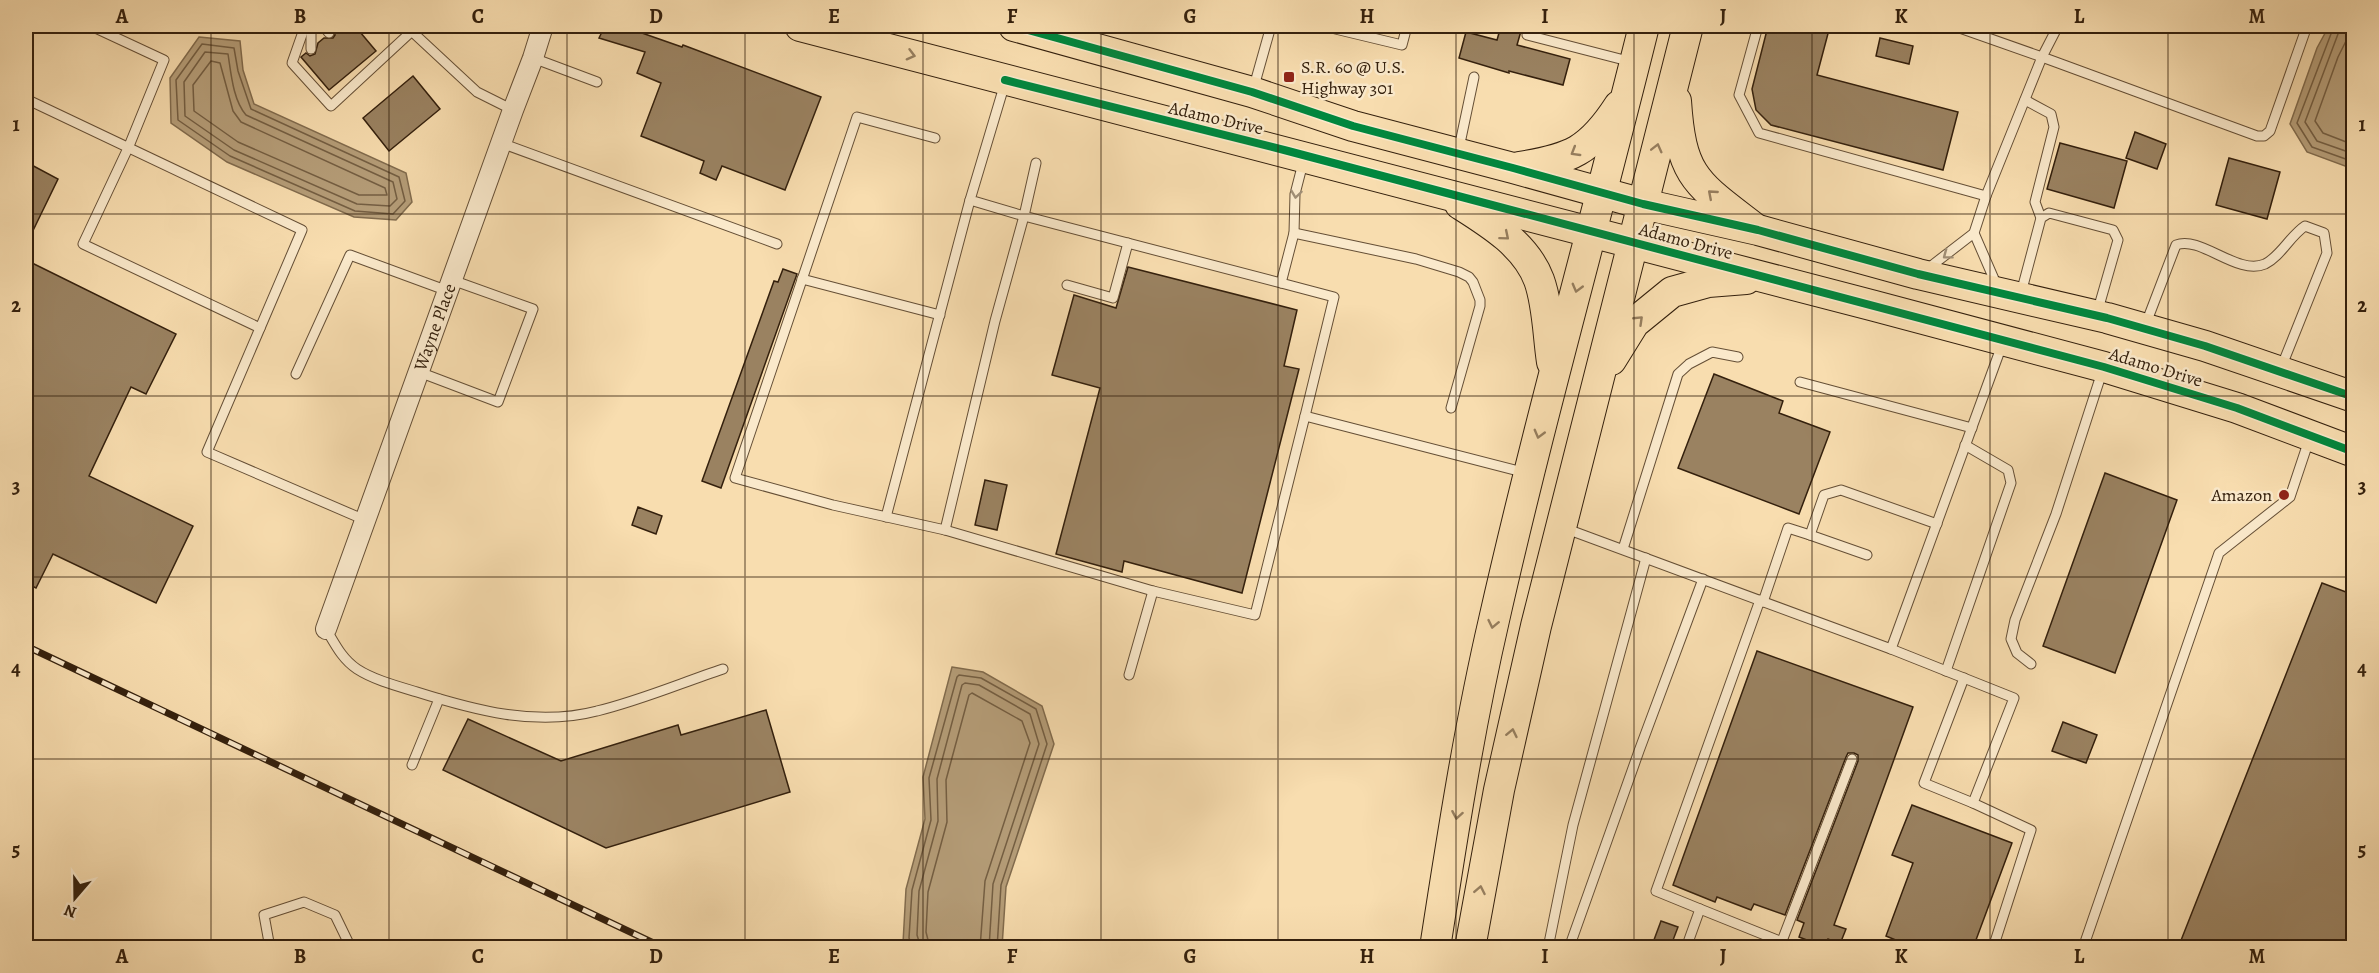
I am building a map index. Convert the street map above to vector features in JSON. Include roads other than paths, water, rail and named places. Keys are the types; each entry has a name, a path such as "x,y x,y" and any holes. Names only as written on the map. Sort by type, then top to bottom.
{"main road":[{"name":"Adamo Drive","path":"800,26 1305,155 2104,367 2198,395 2354,452"},
{"name":"Adamo Drive","path":"1018,26 1252,92 1353,126 1601,193 1758,230 1918,274 2144,328 2280,370 2354,397"},
{"path":"1435,948 1493,623 1528,474 1644,26"},
{"path":"1470,948 1499,790 1560,526 1688,26"},
{"path":"1674,78 1677,124 1687,165 1704,187 1758,230"},
{"path":"1513,168 1546,163 1577,152 1609,121 1627,93"},
{"path":"1440,191 1502,233 1528,260 1539,280 1544,300 1554,377"},
{"path":"1595,386 1634,323 1672,292 1708,282 1770,278"}],"street":[{"name":"Wayne Place","path":"327,629 543,26"}],"lane":[{"path":"91,26 164,60 129,146 83,244 260,328"},
{"path":"305,26 292,63 331,106 364,75 371,62 409,28 477,92 513,110"},
{"path":"310,26 310,49"},
{"path":"1252,92 1271,26"},
{"path":"1323,26 1402,45 1407,26"},
{"path":"1758,26 1739,95 1759,132 1986,196"},
{"path":"1954,26 2257,136 2264,136 2270,131 2307,26"},
{"path":"1918,274 1974,233 1986,196 2042,57 2058,26"},
{"path":"1527,35 1634,63"},
{"path":"533,58 597,82"},
{"path":"357,67 364,75"},
{"path":"1458,153 1474,77"},
{"path":"886,517 970,200 1005,80"},
{"path":"338,82 346,92"},
{"path":"26,99 302,230 207,452 366,520"},
{"path":"2010,295 2040,218 2035,202 2054,127 2051,114 2025,100"},
{"path":"935,138 857,117 735,478 833,506 945,530 1152,591 1255,615 1334,297 970,200"},
{"path":"501,143 777,244"},
{"path":"1281,283 1294,233 1295,194 1305,155"},
{"path":"945,530 1036,163"},
{"path":"2040,218 2049,213 2113,230 2118,240 2096,315"},
{"path":"2144,328 2176,245 2181,243 2194,246 2246,266 2256,267 2266,263 2298,231 2306,226 2312,227 2324,233 2327,253 2280,370"},
{"path":"1294,233 1416,259 1446,267 1469,277 1478,290 1480,306 1451,408"},
{"path":"1974,233 2010,295"},
{"path":"1067,285 1113,298 1128,243"},
{"path":"296,374 350,255 533,309 498,402 419,372"},
{"path":"802,279 940,315"},
{"path":"1891,649 2004,340"},
{"path":"1623,549 1678,374 1689,364 1712,352 1738,357"},
{"path":"2031,663 2017,653 2011,639 2014,620 2056,514 2104,367"},
{"path":"1800,382 1972,428"},
{"path":"1305,416 1528,474"},
{"path":"2083,948 2219,553 2290,497 2310,435"},
{"path":"1946,671 2011,483 2008,470 1965,445"},
{"path":"1810,535 1824,495 1840,490 1937,524"},
{"path":"1560,526 1891,649 2014,698 1973,803"},
{"path":"1797,948 1656,891 1788,528 1867,555"},
{"path":"1548,948 1573,825 1646,558"},
{"path":"1569,948 1703,579"},
{"path":"1129,675 1152,591"},
{"path":"327,629 340,654 357,669 398,686 439,699 505,714 548,718 596,712 723,669"},
{"path":"1964,678 1924,783 2031,830 1993,948"},
{"path":"412,765 439,699"},
{"path":"1782,941 1852,759"},
{"path":"270,948 264,915 303,902 334,915 351,948"},
{"path":"1686,948 1700,909"}],"water":[{"path":"2329,26 2353,26 2353,169 2307,152 2290,124 2317,48"},
{"path":"199,37 240,41 243,70 254,104 406,173 412,202 396,220 354,217 227,162 171,123 170,78"},
{"path":"952,667 983,672 1042,706 1054,744 1006,887 1002,947 912,948 903,943 906,889 925,819 923,777"}],"railway":[{"path":"26,646 664,948"}],"place":[{"name":"S.R. 60 @ U.S. Highway 301","path":"1289,77"},
{"name":"Amazon","path":"2284,495"}]}
